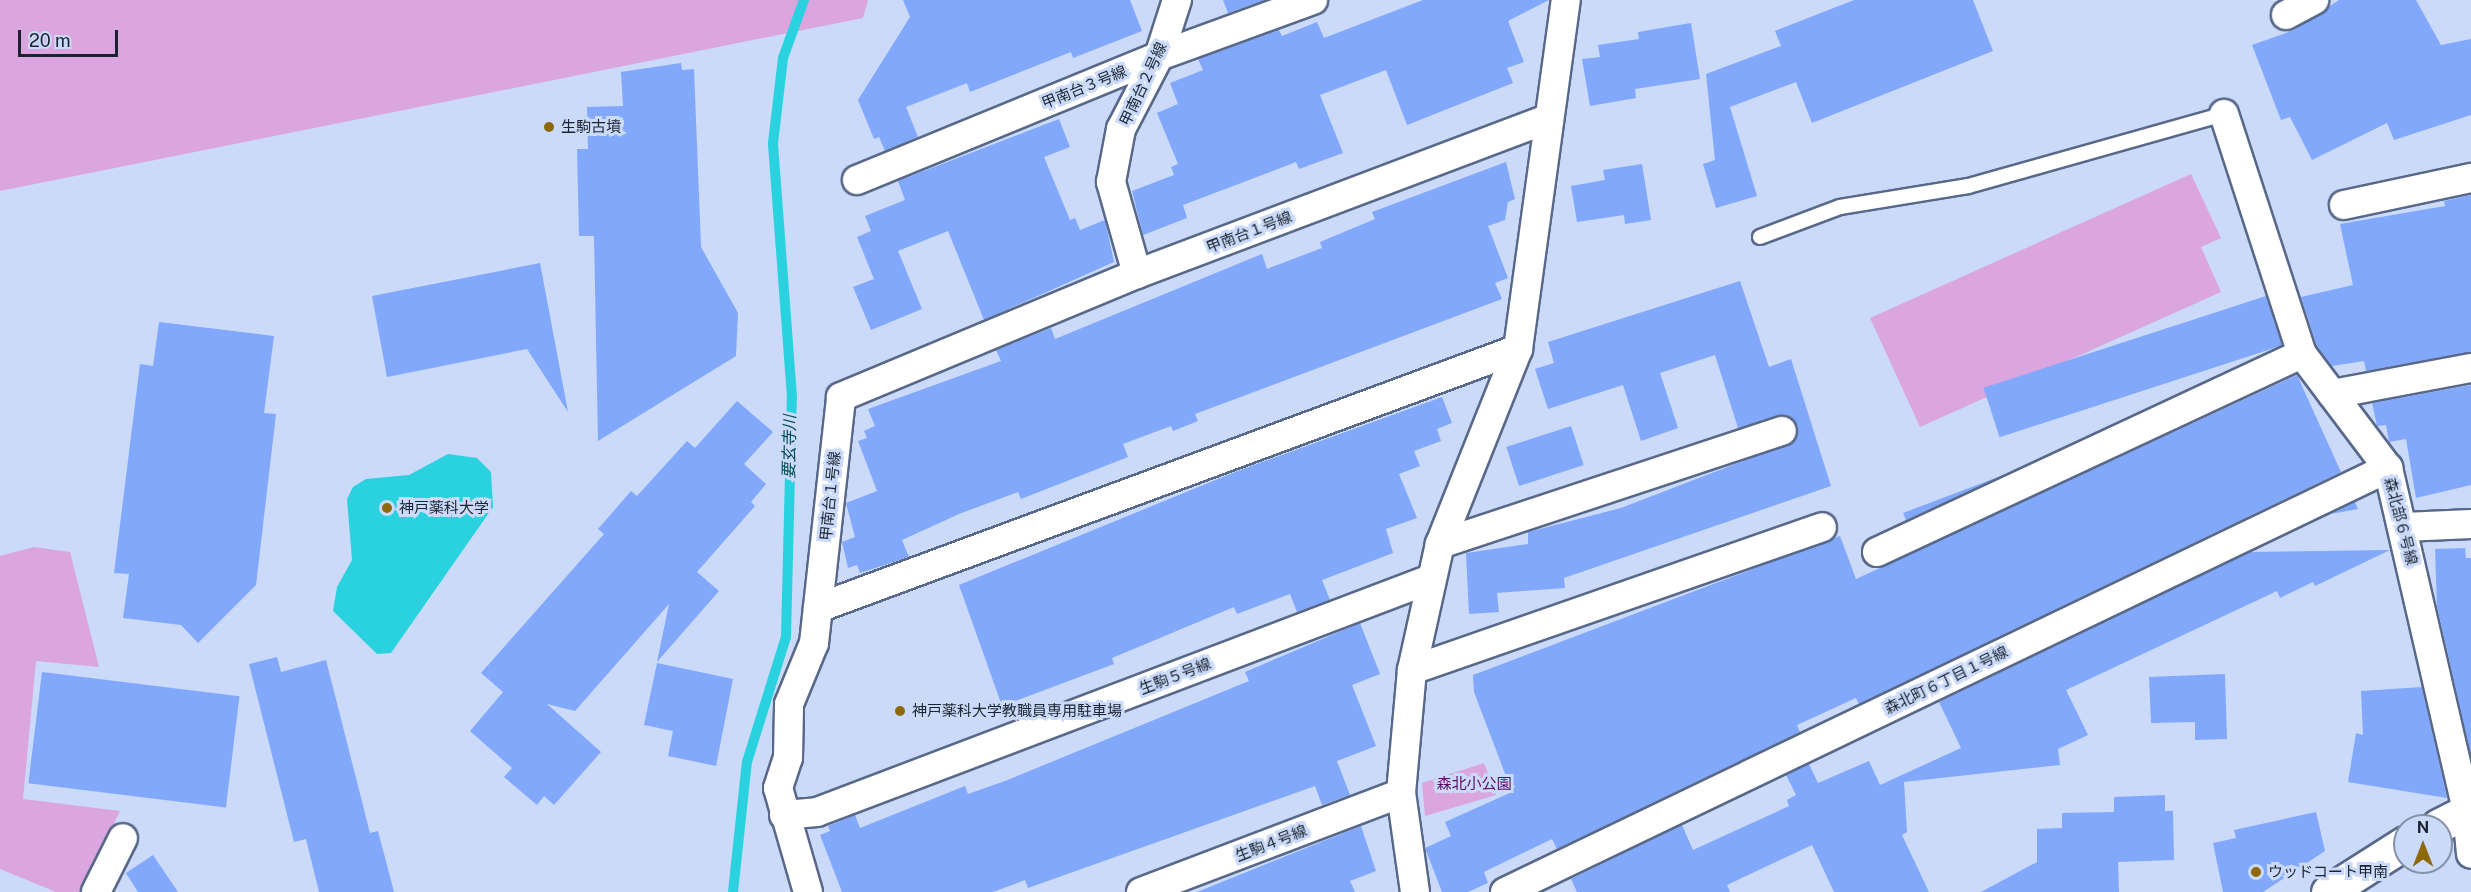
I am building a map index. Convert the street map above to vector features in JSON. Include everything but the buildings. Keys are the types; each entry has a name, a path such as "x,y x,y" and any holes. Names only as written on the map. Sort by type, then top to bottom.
{"street":[{"name":"甲南台２号線","path":"1137,274 1111,182 1121,129 1159,56 1177,0"},
{"name":"甲南台３号線","path":"857,180 1159,56 1313,0"},
{"path":"1415,892 1401,793 1412,670 1428,580 1440,544 1518,349 1566,0"},
{"path":"2286,15 2314,0"},
{"name":"森北部６号線","path":"2224,114 2302,354 2388,468 2404,527 2469,810 2471,854"},
{"name":"甲南台１号線","path":"818,608 841,397 1137,274 1548,119"},
{"path":"2344,206 2471,178"},
{"path":"808,892 778,788 788,758 789,705 814,643 818,608 1518,349"},
{"path":"1877,552 2302,354"},
{"path":"2332,394 2471,368"},
{"path":"1440,544 1782,431"},
{"name":"森北町６丁目１号線","path":"1505,892 2388,468"},
{"path":"2404,527 2471,524"},
{"path":"1412,670 1822,527"},
{"name":"生駒５号線","path":"784,815 817,812 1428,580"},
{"name":"生駒４号線","path":"1141,892 1401,793"},
{"path":"2453,818 2469,810"},
{"path":"96,892 123,838"},
{"path":"2328,892 2393,851"}],"lane":[{"path":"1760,237 1840,207 1968,186 2224,114"}],"green space":[{"path":"0,0 868,0 863,18 0,191"},
{"path":"2191,174 2221,238 2201,247 2221,292 1920,427 1870,318"},
{"path":"34,547 70,552 99,667 36,661 23,799 120,811 81,892 56,892 0,869 0,556"},
{"name":"森北小公園","path":"1484,763 1496,795 1425,816 1422,783"}],"shaded area":[{"path":"448,454 477,458 491,472 493,507 391,653 377,654 333,611 337,587 352,560 347,499 353,487 366,479 409,475"}],"waterway":[{"name":"要玄寺川","path":"733,892 747,762 786,637 792,397 773,143 783,58 804,0"}],"place":[{"name":"生駒古墳","path":"549,127"},
{"name":"神戸薬科大学","path":"387,508"},
{"name":"神戸薬科大学教職員専用駐車場","path":"900,711"},
{"name":"ウッドコート甲南","path":"2256,872"}]}
